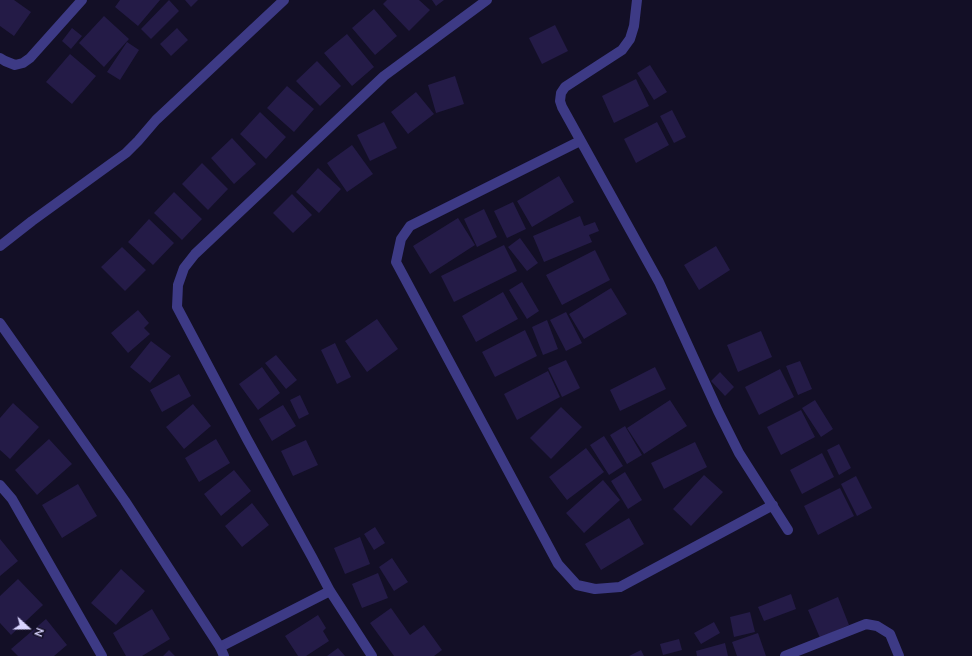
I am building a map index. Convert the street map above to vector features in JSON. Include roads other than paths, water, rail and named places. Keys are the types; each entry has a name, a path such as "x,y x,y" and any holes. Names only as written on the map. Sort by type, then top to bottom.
{"street":[{"path":"0,58 15,66 23,63 30,58 82,0"},
{"path":"0,246 32,220 126,153 156,120 284,0"},
{"path":"372,656 330,591 177,307 178,285 184,268 195,254 384,76 487,0"},
{"path":"637,0 634,26 630,39 622,50 565,87 561,93 560,101 580,141 659,282 718,411 739,453 788,530"},
{"path":"580,141 410,226 401,239 396,262 558,564 577,585 595,589 620,587 773,505"},
{"path":"0,322 125,501 222,651 330,591"},
{"path":"0,485 12,499 102,656"},
{"path":"785,656 866,624 877,626 890,634 899,656"}]}
